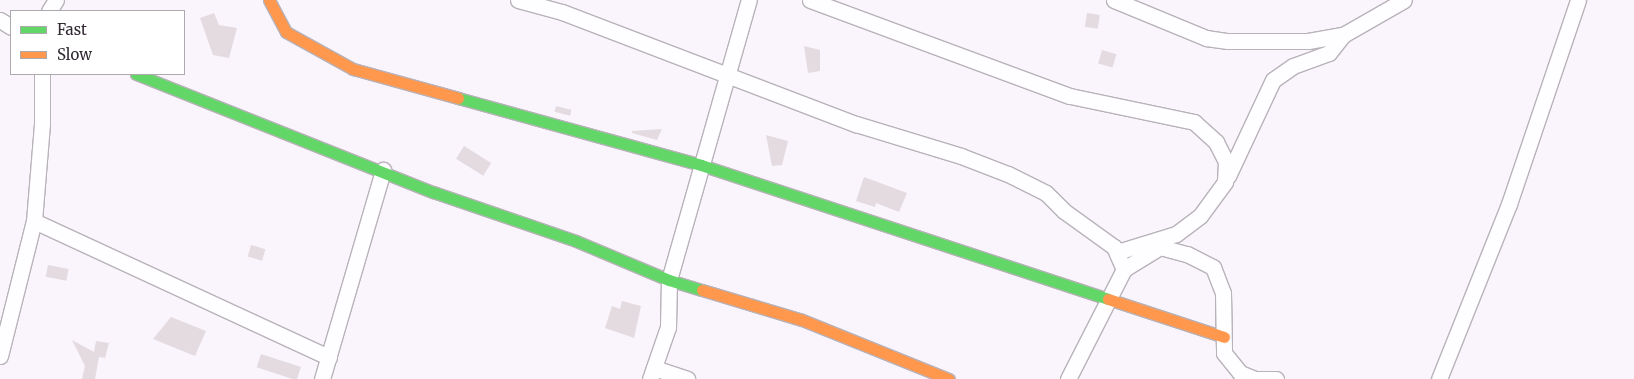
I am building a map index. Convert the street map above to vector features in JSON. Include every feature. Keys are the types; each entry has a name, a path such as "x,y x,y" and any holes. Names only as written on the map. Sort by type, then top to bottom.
{"street":[{"path":"269,0 286,32 353,69 701,165 1224,337"},
{"path":"518,0 562,12 726,76 1008,174 1046,193 1117,252 1124,269"},
{"path":"687,379 652,374 668,327 669,280 749,0"},
{"path":"810,0 1070,96 1194,122 1216,142 1226,162 1225,182"},
{"path":"1114,0 1206,38 1228,41 1308,40 1343,35 1404,0"},
{"path":"1439,379 1509,204 1578,0"},
{"path":"1117,252 1176,234 1200,216 1225,182 1274,80 1293,66 1329,53 1343,35"},
{"path":"0,356 4,328 34,221 42,124 42,75"},
{"path":"139,75 383,170 433,192 576,241 669,280 802,320 949,379"},
{"path":"322,379 383,170"},
{"path":"34,221 329,357"},
{"path":"1068,379 1124,269 1160,247 1187,254 1213,267 1223,293 1224,353 1240,373 1255,379 1276,379"}],"building":[{"path":"214,13 219,25 237,28 229,58 213,55 200,18"},
{"path":"1087,13 1100,15 1098,29 1085,27"},
{"path":"804,46 820,50 820,71 808,73"},
{"path":"1102,50 1116,54 1113,68 1098,63"},
{"path":"556,106 572,110 570,116 555,112"},
{"path":"662,129 657,140 632,133 632,131"},
{"path":"766,135 788,141 782,165 772,166"},
{"path":"464,146 491,163 483,176 456,159"},
{"path":"864,177 907,193 899,212 876,203 875,207 856,201"},
{"path":"251,245 265,249 262,261 248,257"},
{"path":"48,265 69,269 66,281 46,277"},
{"path":"622,301 641,306 634,338 605,328 612,306 620,309"},
{"path":"171,317 206,331 195,356 153,339"},
{"path":"72,340 94,352 96,341 109,343 105,358 99,357 95,379 82,379 85,366"},
{"path":"261,354 301,367 297,379 257,367"}],"traffic: fast":[{"path":"139,75 433,192 576,241 669,280 702,290"},
{"path":"458,98 701,165 1108,299"}],"traffic: slow":[{"path":"269,0 286,32 353,69 458,98"},
{"path":"702,290 802,320 949,379"},
{"path":"1108,299 1224,337"}]}
